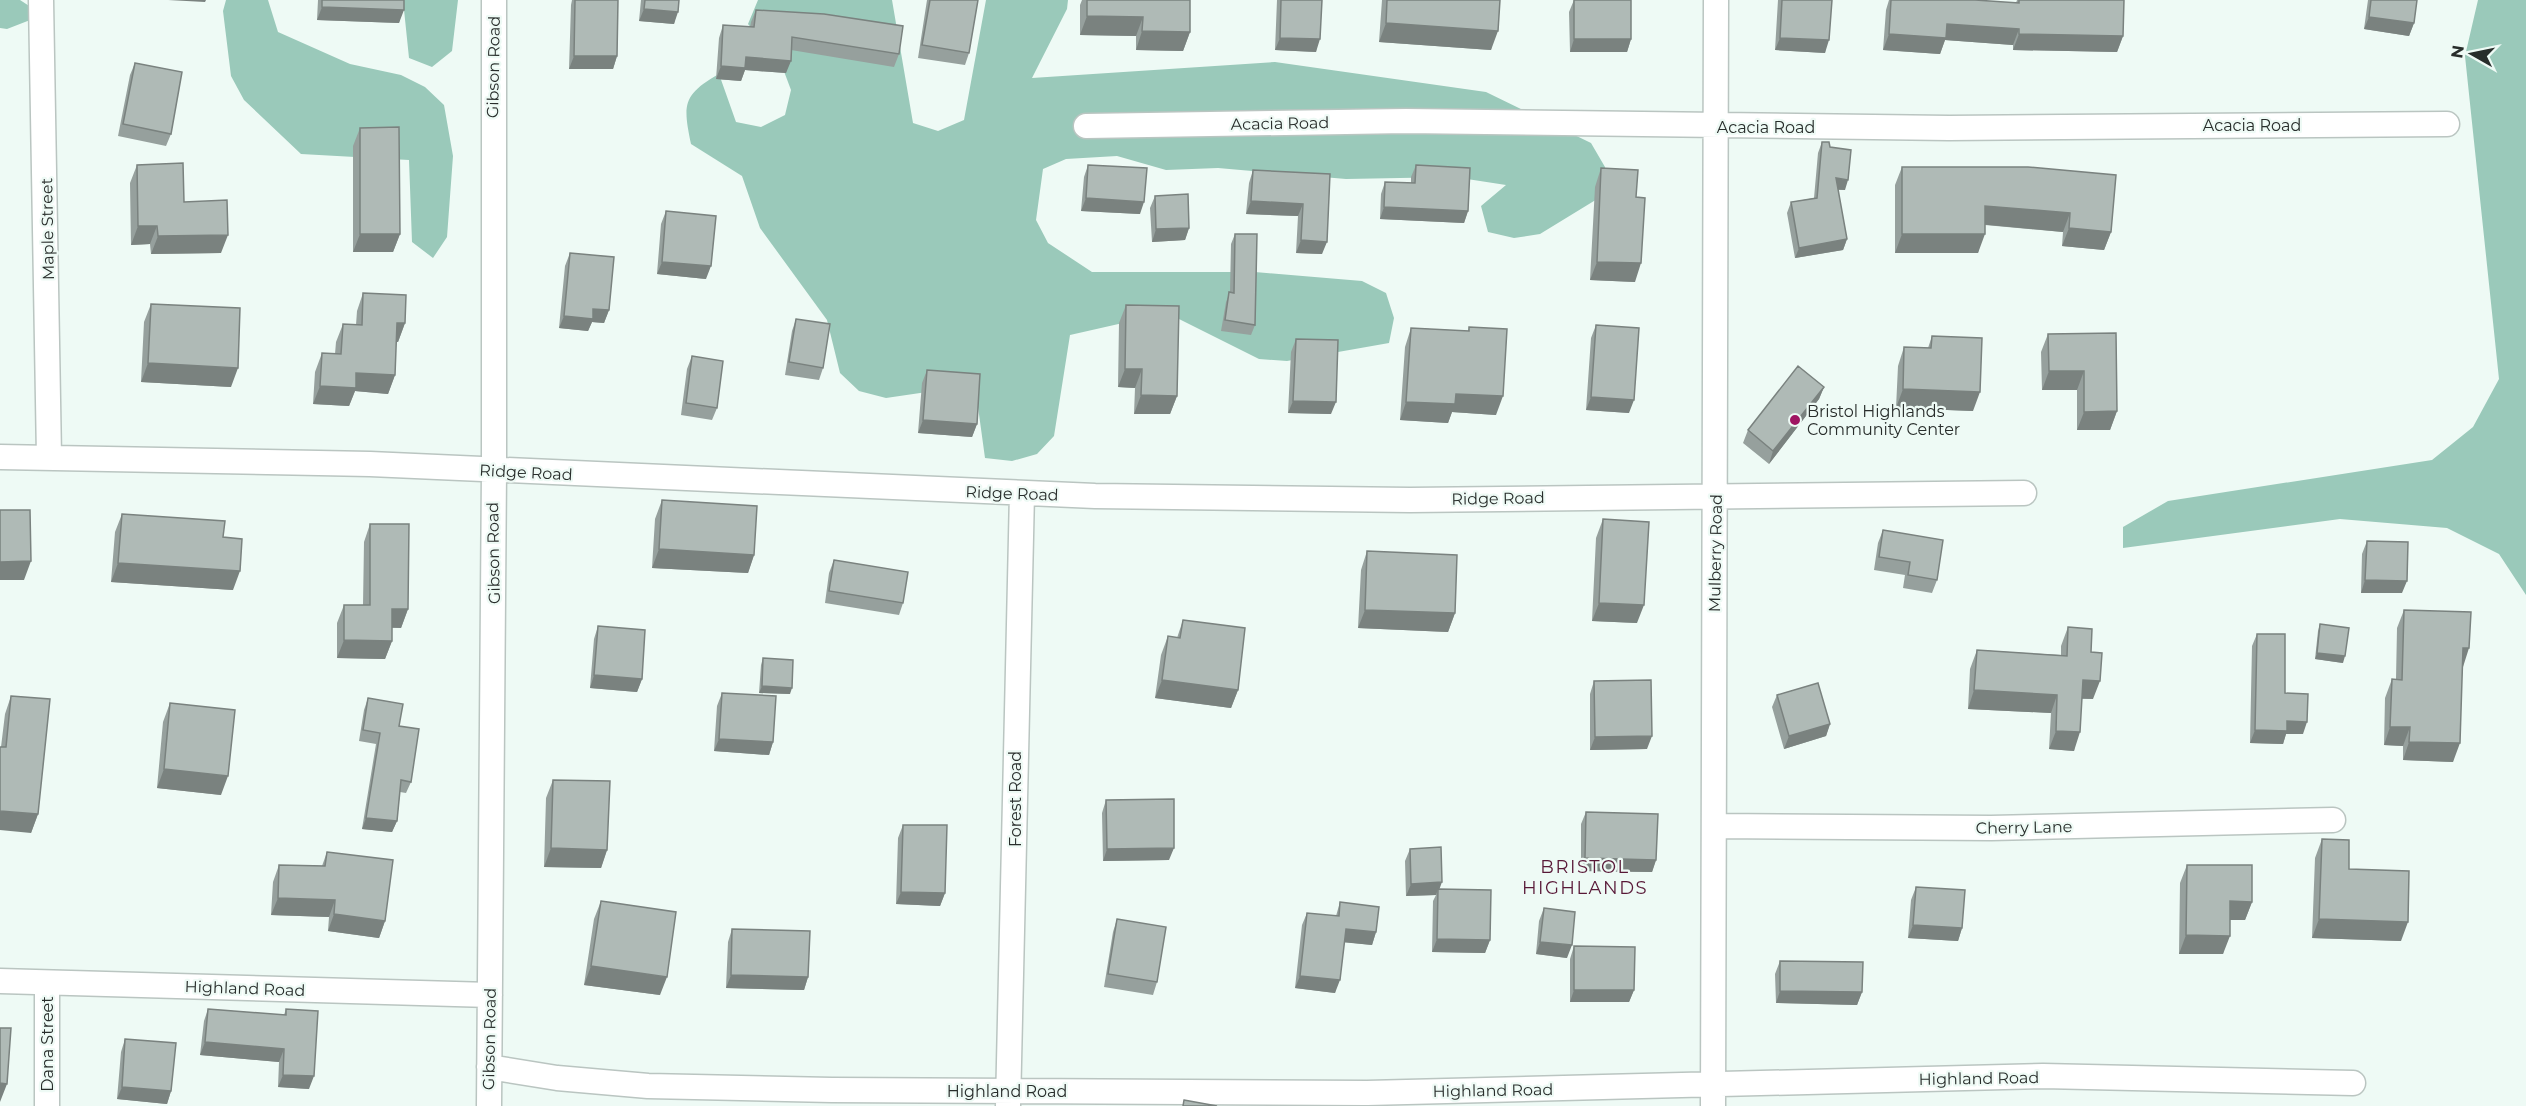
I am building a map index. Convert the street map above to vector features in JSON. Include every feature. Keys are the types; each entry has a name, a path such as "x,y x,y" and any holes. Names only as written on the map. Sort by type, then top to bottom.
{"street":[{"name":"Maple Street","path":"41,0 49,457"},
{"name":"Gibson Road","path":"489,1106 494,470 494,0"},
{"name":"Mulberry Road","path":"1713,1095 1716,0"},
{"name":"Acacia Road","path":"1086,126 1406,121 1949,128 2446,124"},
{"name":"Ridge Road","path":"0,457 370,464 1022,493 1410,500 2024,493"},
{"name":"Forest Road","path":"1009,1099 1022,493"},
{"name":"Cherry Lane","path":"1715,826 1991,828 2333,820"},
{"name":"Highland Road","path":"0,981 490,995"},
{"name":"Dana Street","path":"47,983 47,1106"},
{"name":"Highland Road","path":"489,1066 557,1078 648,1086 1009,1099 1367,1093 1713,1095 2043,1076 2353,1083"}],"green space":[{"path":"0,0 20,0 43,15 7,29 0,28"},
{"path":"226,0 268,0 278,32 350,64 401,75 425,87 444,105 453,156 447,237 433,258 412,242 409,160 301,154 244,100 231,76 223,11"},
{"path":"403,0 458,0 452,51 432,67 409,58"},
{"path":"758,0 892,0 913,123 938,131 964,120 986,0 1068,0 1067,9 1032,78 1275,62 1486,92 1591,143 1605,167 1607,193 1540,234 1514,238 1488,232 1481,206 1506,185 1454,177 1346,179 1218,168 1166,170 1117,156 1066,159 1043,169 1036,220 1048,243 1092,272 1255,272 1362,281 1386,293 1394,318 1389,343 1287,361 1259,359 1167,313 1070,335 1054,436 1037,454 1012,461 985,458 978,407 961,387 886,398 859,391 840,373 827,320 760,228 742,176 691,144 687,120 688,102 698,88 719,74 736,122 761,127 785,115 791,90 782,66 748,24"},
{"path":"2478,0 2526,0 2526,595 2499,554 2447,528 2340,519 2123,548 2123,527 2168,501 2432,460 2473,427 2499,379 2465,56"}],"building":[{"path":"322,0 404,0 404,10 322,7"},
{"path":"575,0 618,0 617,56 574,56"},
{"path":"645,0 679,0 678,12 644,9"},
{"path":"930,0 978,0 969,53 922,45"},
{"path":"1087,0 1190,0 1190,32 1142,31 1143,17 1087,16"},
{"path":"1281,0 1322,0 1320,39 1280,38"},
{"path":"1387,0 1500,0 1498,31 1386,23"},
{"path":"1574,0 1631,0 1631,39 1574,39"},
{"path":"1782,0 1832,0 1829,40 1780,38"},
{"path":"1891,0 1975,0 2019,3 2019,0 2124,0 2123,36 2019,34 2019,29 1947,24 1946,38 1889,34"},
{"path":"2371,0 2417,0 2414,23 2369,17"},
{"path":"756,10 824,14 903,26 899,54 792,37 791,61 746,57 745,68 721,66 723,25 754,27"},
{"path":"135,63 182,72 171,134 123,124"},
{"path":"399,127 400,234 360,234 360,128"},
{"path":"1822,142 1829,142 1830,147 1851,150 1848,180 1836,178 1847,239 1799,248 1791,202 1817,198"},
{"path":"183,163 184,202 227,200 228,235 158,236 157,226 138,226 137,165"},
{"path":"1088,165 1147,168 1144,202 1086,198"},
{"path":"1416,165 1470,168 1468,211 1384,207 1385,182 1415,183"},
{"path":"1902,167 2028,167 2116,175 2111,232 2069,228 2070,213 1985,206 1985,234 1902,234"},
{"path":"1601,168 1638,170 1636,197 1645,198 1641,263 1597,262"},
{"path":"1253,170 1330,174 1327,242 1301,240 1303,204 1251,201"},
{"path":"1188,194 1189,228 1156,229 1155,196"},
{"path":"666,211 716,216 711,266 662,262"},
{"path":"1235,234 1257,234 1255,325 1225,320 1229,292 1234,293"},
{"path":"570,253 614,257 609,310 593,309 593,319 564,316"},
{"path":"363,293 406,295 405,323 397,323 395,375 356,373 356,388 320,386 322,353 341,354 343,324 362,325"},
{"path":"151,304 240,308 238,368 148,363"},
{"path":"1126,305 1179,306 1177,396 1141,395 1142,369 1125,369"},
{"path":"796,319 830,324 823,368 789,362"},
{"path":"1596,325 1639,328 1634,400 1591,397"},
{"path":"1469,327 1507,329 1503,396 1456,394 1455,404 1406,402 1411,328 1469,331"},
{"path":"2116,333 2117,411 2084,412 2084,371 2049,371 2048,334"},
{"path":"1932,336 1982,338 1980,392 1903,389 1904,347 1931,348"},
{"path":"1296,339 1338,340 1336,402 1293,401"},
{"path":"692,356 723,361 717,408 686,403"},
{"path":"1798,366 1824,387 1773,451 1748,430"},
{"path":"927,370 980,374 977,424 923,420"},
{"path":"662,500 757,506 754,555 659,549"},
{"path":"0,510 30,510 31,561 0,562"},
{"path":"122,514 225,521 223,537 242,539 240,571 118,563"},
{"path":"1603,519 1649,522 1644,605 1599,603"},
{"path":"370,524 409,524 408,609 392,609 392,641 344,640 344,605 370,605"},
{"path":"1883,530 1943,540 1937,580 1908,575 1910,562 1879,557"},
{"path":"2367,541 2408,542 2407,581 2365,580"},
{"path":"1367,551 1457,555 1455,613 1365,610"},
{"path":"834,560 908,572 903,603 829,591"},
{"path":"2404,610 2471,612 2469,648 2463,648 2460,743 2409,742 2410,727 2390,727 2392,679 2402,680"},
{"path":"1183,620 1245,628 1238,690 1162,680 1168,636 1180,638"},
{"path":"2320,624 2349,628 2345,656 2317,653"},
{"path":"598,626 645,630 642,679 594,675"},
{"path":"2068,627 2092,629 2091,652 2102,653 2100,681 2083,680 2080,732 2056,731 2057,695 1974,690 1977,650 2067,656"},
{"path":"2257,634 2285,634 2285,693 2308,694 2307,722 2287,721 2287,731 2255,730"},
{"path":"763,658 793,660 792,688 762,686"},
{"path":"1651,680 1652,736 1595,737 1594,681"},
{"path":"1818,683 1830,724 1789,736 1777,695"},
{"path":"722,693 776,696 773,742 719,739"},
{"path":"11,696 50,699 38,814 0,811 0,747 6,747"},
{"path":"368,698 403,704 399,726 419,729 411,782 401,780 397,821 366,818 380,733 363,730"},
{"path":"170,703 235,710 228,776 164,769"},
{"path":"553,780 610,781 607,850 551,848"},
{"path":"1174,799 1174,848 1107,849 1106,800"},
{"path":"1586,812 1658,814 1656,860 1585,858"},
{"path":"903,825 947,825 945,893 901,892"},
{"path":"2322,839 2349,840 2349,869 2409,871 2408,922 2319,919"},
{"path":"1441,847 1442,882 1411,884 1410,849"},
{"path":"327,852 393,860 385,921 334,914 335,900 278,898 279,865 325,866"},
{"path":"2187,865 2252,865 2252,902 2230,901 2230,936 2186,935"},
{"path":"1916,887 1965,890 1962,928 1913,925"},
{"path":"1438,889 1491,890 1490,940 1437,939"},
{"path":"601,901 676,912 667,977 591,966"},
{"path":"1340,902 1379,907 1376,932 1346,929 1340,980 1300,976 1307,913 1339,916"},
{"path":"1544,908 1575,912 1572,945 1540,942"},
{"path":"1117,919 1166,927 1157,982 1108,974"},
{"path":"732,929 810,931 808,977 731,975"},
{"path":"1574,946 1635,947 1634,990 1574,990"},
{"path":"1780,961 1863,962 1862,992 1780,991"},
{"path":"208,1009 286,1015 286,1009 318,1011 314,1076 283,1075 284,1049 205,1042"},
{"path":"0,1028 11,1028 7,1084 0,1083"},
{"path":"125,1039 176,1043 171,1091 122,1087"},
{"path":"1184,1100 1217,1106 1183,1106"}],"place":[{"name":"Bristol Highlands Community Center","path":"1795,420"}],"district":[{"name":"BRISTOL HIGHLANDS","path":"1585,877"}]}
